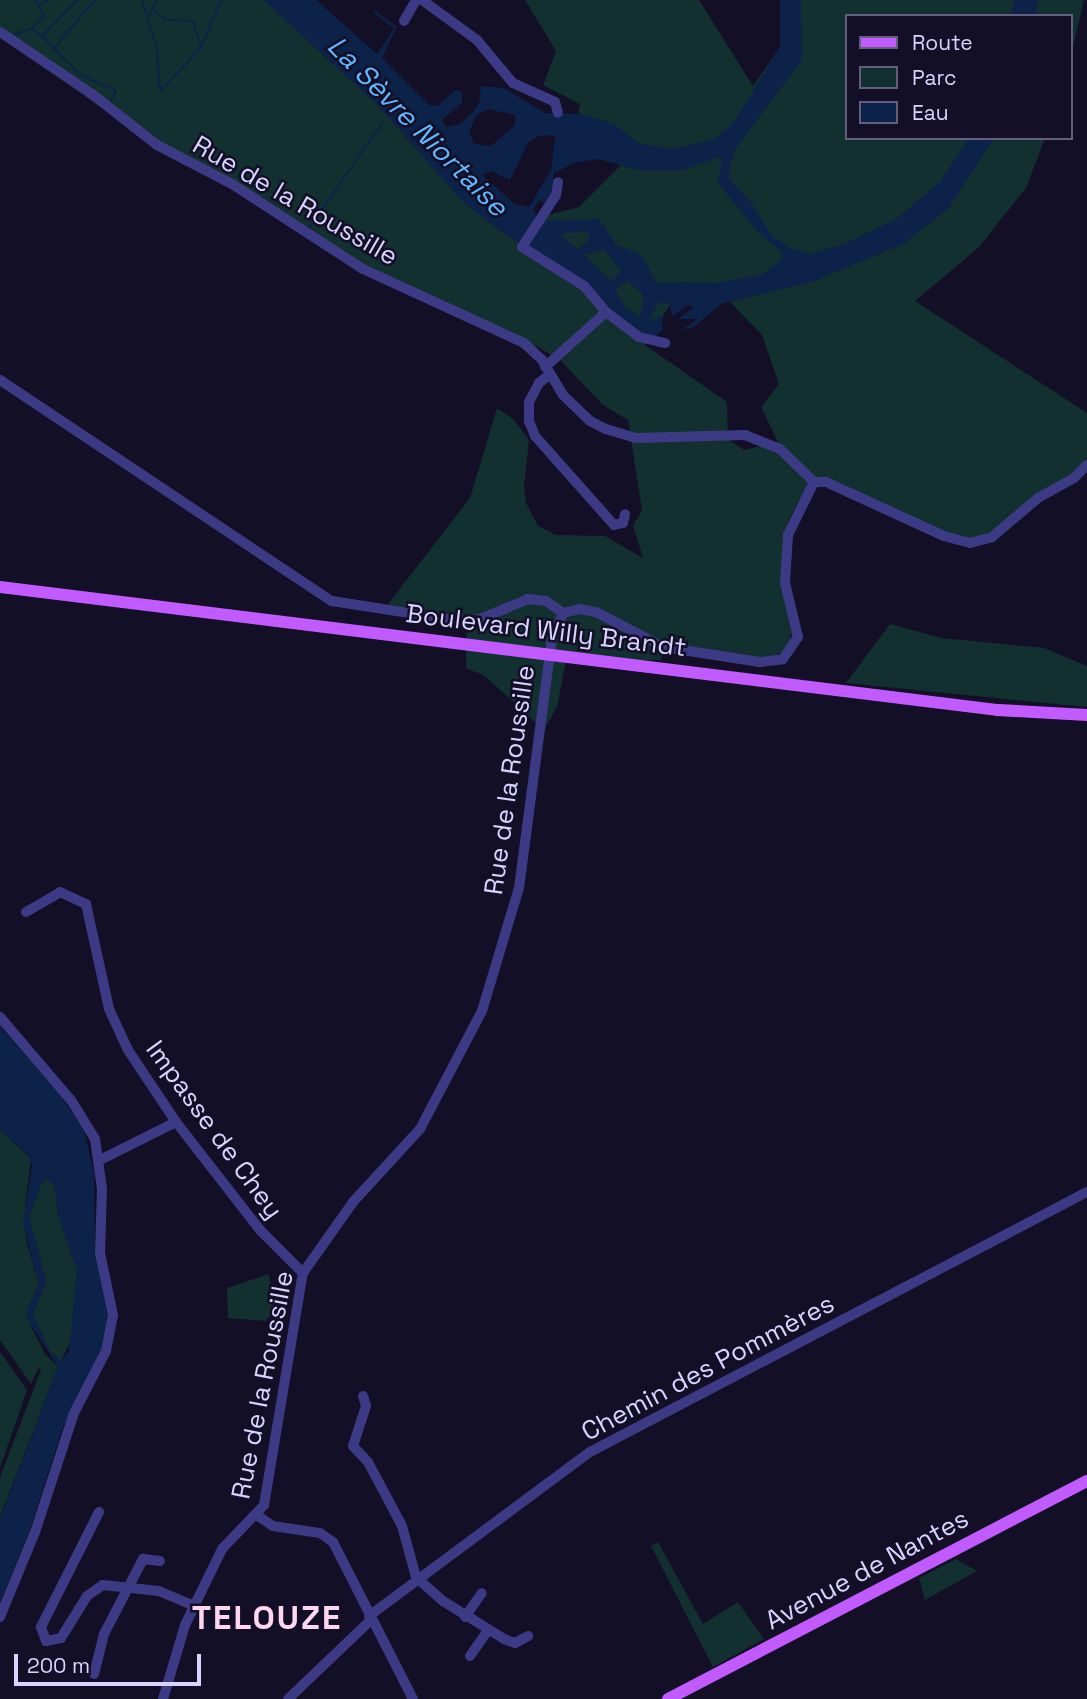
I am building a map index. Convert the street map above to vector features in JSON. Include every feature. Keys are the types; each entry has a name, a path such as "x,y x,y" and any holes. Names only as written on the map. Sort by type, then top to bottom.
{"main road":[{"name":"Boulevard Willy Brandt","path":"0,587 985,708 1087,715"},
{"name":"Avenue de Nantes","path":"668,1699 1087,1481"}],"street":[{"path":"404,21 416,0"},
{"path":"422,0 473,36 513,83 555,102 558,113"},
{"name":"Rue de la Roussille","path":"0,32 172,154 232,184 363,269 524,343 583,415 615,432 636,438 745,435 780,449 814,482 826,482 944,536 970,542 992,537 1038,498 1074,478 1087,465"},
{"path":"558,182 556,195 523,243 592,292 606,312 639,337 665,343"},
{"path":"606,312 547,371 529,401 535,436 614,525 623,523 625,514"},
{"path":"0,380 332,601 460,621 480,620 528,599 546,601 563,613 580,608 596,612 663,647 760,662 783,659 798,637 785,583 788,535 814,482"},
{"name":"Rue de la Roussille","path":"163,1699 170,1666 195,1606 232,1535 258,1516 276,1449 288,1346 303,1273 353,1202 420,1129 482,1011 525,856 552,637 563,613"},
{"name":"Impasse de Chey","path":"26,912 60,892 86,904 116,1027 176,1122 261,1231 303,1273"},
{"path":"0,1017 71,1100 90,1128 100,1160 100,1253 112,1300 111,1332 106,1351 74,1413 35,1532 0,1617"},
{"path":"100,1160 176,1122"},
{"name":"Chemin des Pommères","path":"288,1699 416,1577 590,1452 1087,1192"},
{"path":"363,1396 366,1406 353,1446 368,1462 402,1526 416,1577 465,1617 488,1630 514,1643 528,1636"},
{"path":"99,1512 41,1627 43,1637 51,1642 61,1638 98,1587 114,1583 159,1591 195,1606"},
{"path":"258,1516 273,1526 328,1538 413,1699"},
{"path":"94,1674 104,1634 144,1558 160,1561"},
{"path":"465,1617 481,1593"},
{"path":"470,1656 488,1630"}],"green space":[{"path":"0,0 273,0 469,189 537,218 579,207 620,166 631,139 615,125 578,113 580,104 543,85 556,51 525,0 699,0 753,86 780,47 780,0 1084,0 1073,47 1073,14 846,14 846,140 1044,140 1026,188 979,247 915,301 1087,413 1087,459 1081,468 985,537 961,539 820,477 810,481 789,520 783,547 781,577 793,631 785,653 760,658 664,642 661,660 566,661 557,707 544,730 485,676 466,668 467,618 385,608 470,498 497,408 513,419 529,440 524,486 526,503 538,526 556,535 605,536 643,558 633,525 642,511 628,420 603,405 560,360 536,346 357,268 235,190 168,155 0,36","holes":["725,297 762,335 779,384 761,407 778,442 744,450 728,439 727,402 645,345 673,300"]},
{"path":"890,624 942,638 1044,648 1087,666 1087,707 846,683"},
{"path":"0,1130 31,1158 25,1208 26,1239 39,1285 27,1310 28,1320 45,1354 58,1367 0,1517 0,1477 41,1370 39,1367 31,1384 0,1340"},
{"path":"48,1178 55,1188 58,1214 77,1270 71,1340 61,1361 50,1352 33,1314 46,1282 29,1216 41,1184"},
{"path":"269,1274 274,1310 266,1321 228,1318 227,1288"},
{"path":"0,1352 27,1390 0,1468"},
{"path":"658,1542 703,1624 738,1602 764,1639 713,1667 651,1546"},
{"path":"956,1559 977,1571 925,1600 919,1578"}],"water":[{"name":"La Sèvre Niortaise","path":"264,0 316,0 377,54 394,29 373,12 375,11 397,27 382,58 429,105 437,106 456,90 462,92 462,103 442,120 446,127 460,124 473,112 479,103 481,86 504,88 545,113 583,114 615,125 640,144 672,149 715,139 734,122 780,47 780,0 801,0 802,60 734,151 728,178 751,202 771,235 790,248 810,254 847,243 896,219 940,182 968,140 993,140 949,208 903,244 812,282 721,304 694,327 682,330 697,319 678,319 694,307 687,305 673,317 669,303 658,303 650,319 663,317 662,331 651,339 630,326 567,269 501,232 463,202 376,104","holes":["488,109 515,115 515,125 491,146 474,144 469,132 476,116","555,135 551,170 529,207 515,204 482,175 491,171 510,180 528,143 538,136","722,156 718,183 755,229 782,252 781,260 763,274 719,283 656,282 642,255 616,245 599,219 540,221 533,210 539,200 544,203 551,196 554,173 574,163 598,159 638,170 680,171","586,231 590,238 578,250 559,234","604,249 621,271 611,281 584,255","628,281 644,296 640,317 625,307 615,289"]},
{"path":"1014,0 1038,0 1036,14 1011,14"},
{"path":"0,1026 59,1093 84,1130 94,1174 95,1250 108,1318 101,1350 62,1430 29,1532 0,1602 0,1519 58,1367 28,1320 27,1310 39,1285 23,1223 32,1166 27,1153 0,1130","holes":["48,1178 55,1188 58,1214 77,1270 69,1351 61,1361 50,1352 33,1314 46,1282 29,1216 41,1184"]}],"waterway":[{"path":"13,35 32,28 44,16 35,0"},
{"path":"40,5 48,0"},
{"path":"33,29 42,36 77,0"},
{"path":"42,36 54,48 95,0"},
{"path":"142,0 157,49 160,91 201,48 221,0"},
{"path":"150,15 157,0"},
{"path":"155,11 166,20 193,21 201,48"},
{"path":"54,48 80,75 116,90 111,101"},
{"name":"La Sèvre Niortaise","path":"309,228 383,122"}],"district":[{"name":"TELOUZE","path":"267,1619"}]}
